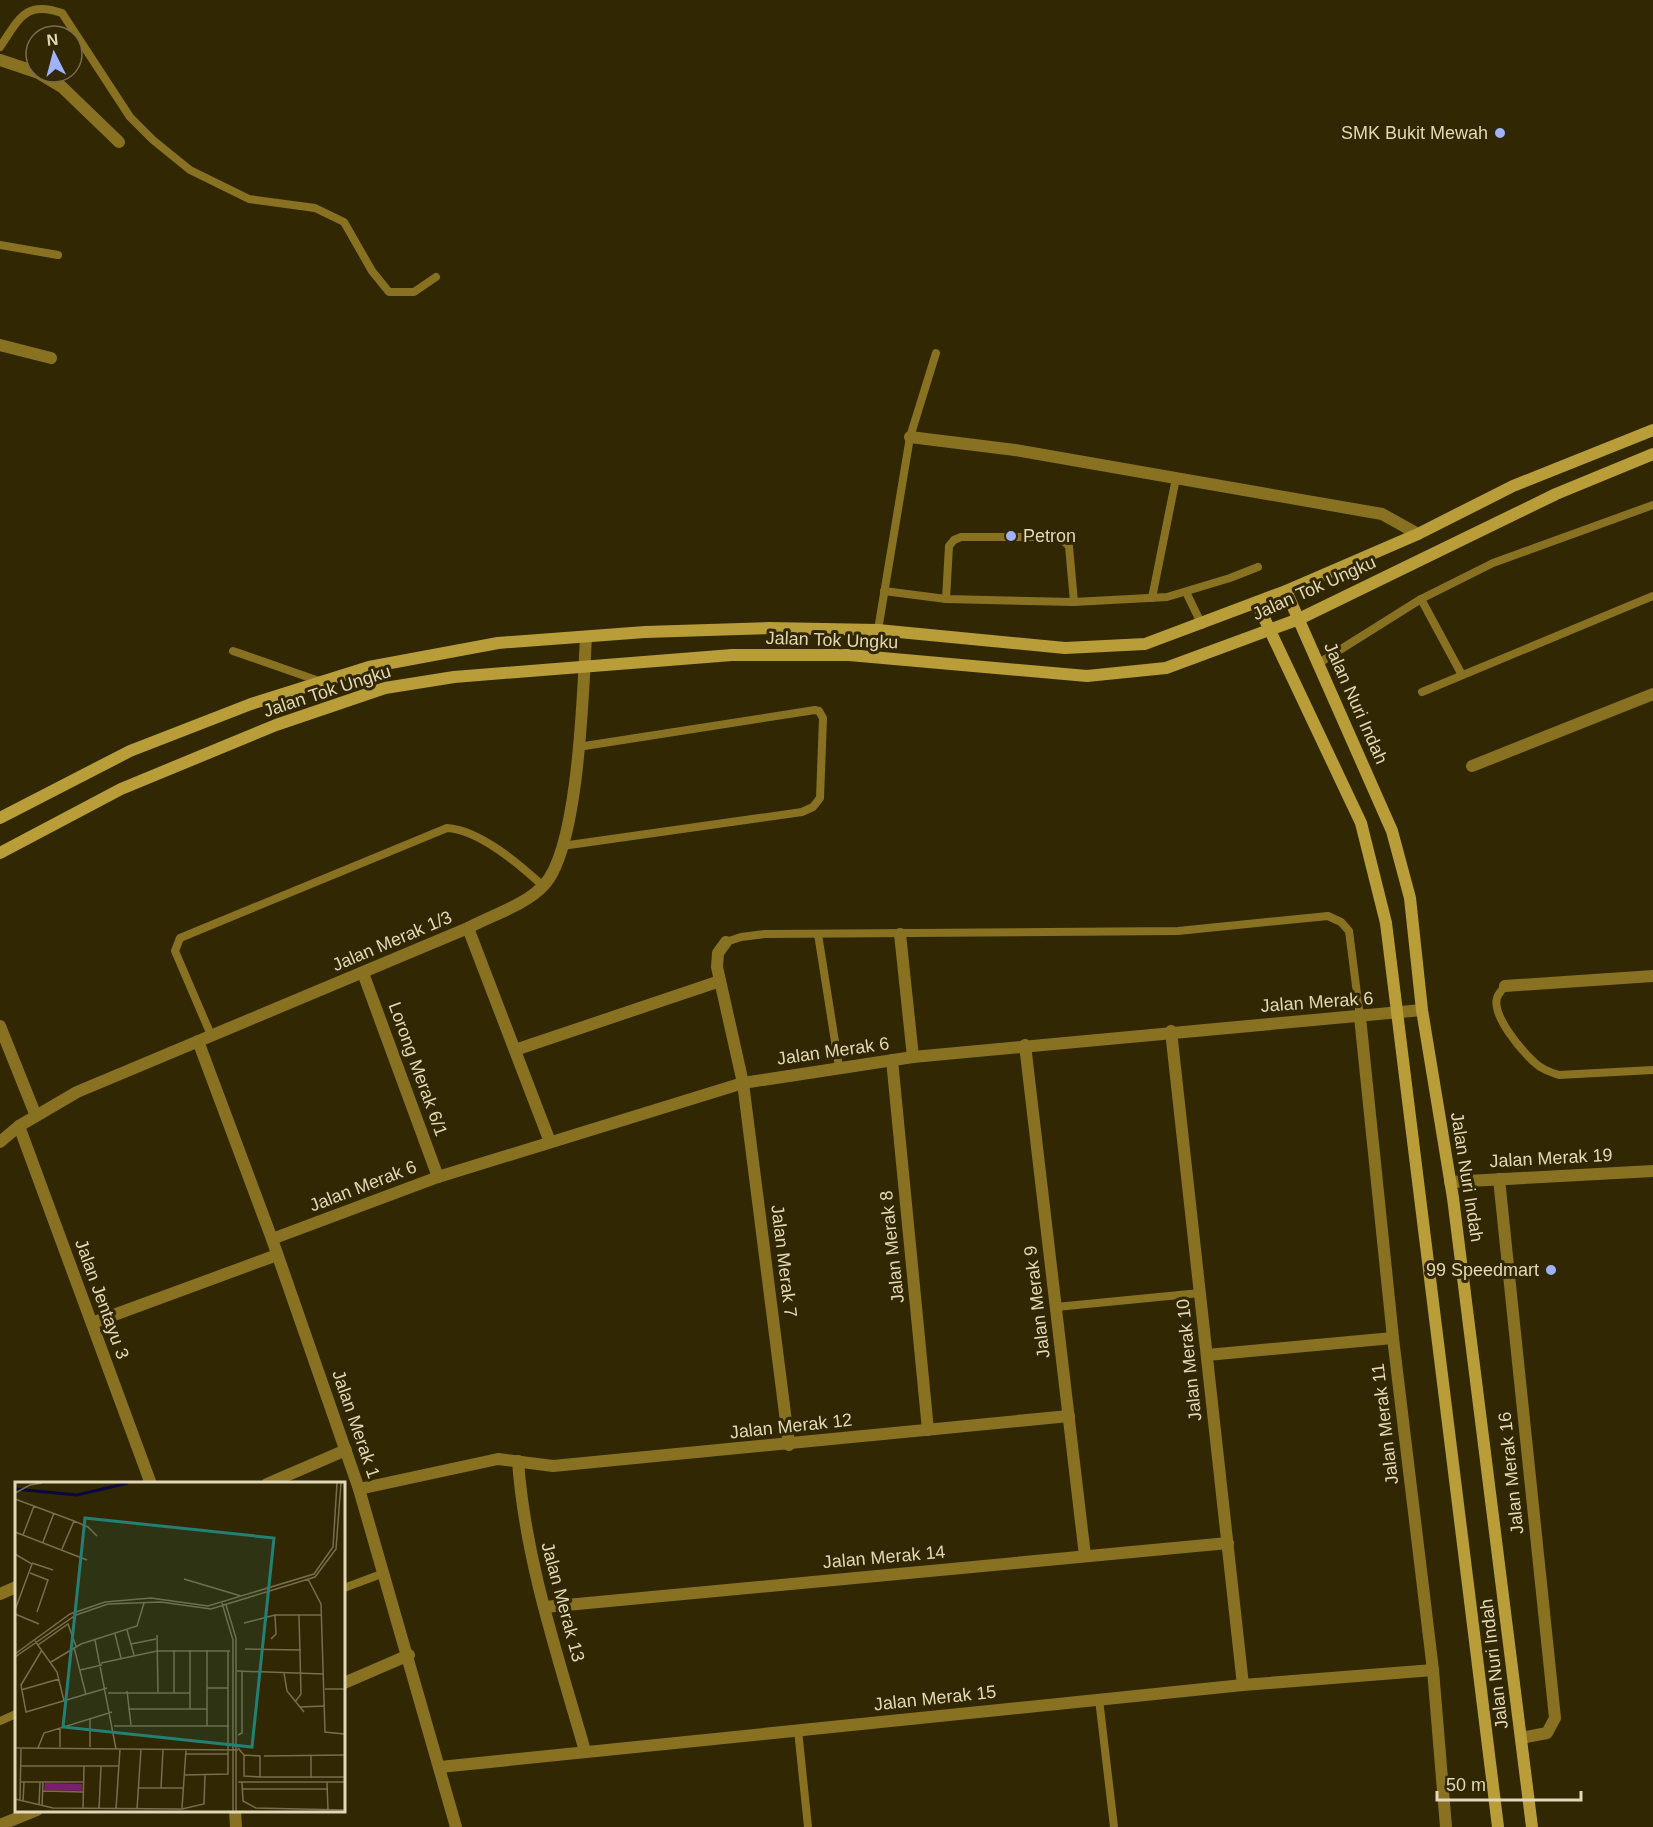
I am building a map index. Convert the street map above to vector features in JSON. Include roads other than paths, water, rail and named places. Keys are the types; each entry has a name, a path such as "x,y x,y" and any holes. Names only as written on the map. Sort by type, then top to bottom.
{"main road":[{"name":"Jalan Tok Ungku","path":"0,818 130,751 250,704 369,666 498,643 769,628 878,630 1065,648 1145,645 1286,591 1419,534 1513,486 1653,430"},
{"name":"Jalan Tok Ungku","path":"0,853 121,789 276,725 385,688 454,677 732,654 849,655 1087,676 1166,668 1299,619 1556,494 1653,454"},
{"name":"Jalan Nuri Indah","path":"1286,591 1392,831 1410,898 1422,1010 1450,1182 1532,1827"},
{"name":"Jalan Nuri Indah","path":"1257,603 1361,823 1386,923 1395,1014 1456,1472 1498,1827"}],"street":[{"path":"0,60 24,68"},
{"path":"58,84 119,142"},
{"path":"0,345 51,358"},
{"path":"910,437 1015,450 1382,514 1419,534"},
{"name":"Jalan Merak 1/3","path":"0,1142 19,1126 77,1092 363,974 468,928 527,898 543,886 551,877 562,846 573,797 586,637"},
{"path":"1472,766 1653,694"},
{"path":"468,928 550,1142"},
{"path":"900,934 913,1057"},
{"name":"Jalan Merak 7","path":"726,942 718,953 720,981 743,1083 789,1445"},
{"name":"Lorong Merak 6/1","path":"363,974 438,1177"},
{"path":"1505,986 1653,976"},
{"path":"515,1050 720,981"},
{"name":"Jalan Merak 6","path":"272,1239 438,1177 743,1083 913,1057 1171,1031 1360,1017 1422,1010"},
{"name":"Jalan Merak 11","path":"1360,1017 1393,1338 1433,1670 1446,1827"},
{"path":"0,1026 36,1116"},
{"name":"Jalan Merak 10","path":"1171,1031 1243,1685"},
{"name":"Jalan Merak 1","path":"198,1041 272,1239 359,1489 409,1655 456,1827"},
{"name":"Jalan Merak 9","path":"1025,1045 1085,1556"},
{"name":"Jalan Merak 8","path":"892,1060 928,1430"},
{"name":"Jalan Jentayu 3","path":"19,1126 150,1482"},
{"name":"Jalan Merak 19","path":"1450,1182 1653,1171"},
{"name":"Jalan Merak 16","path":"1499,1179 1555,1718 1547,1733 1521,1738"},
{"path":"92,1323 277,1255"},
{"path":"1207,1355 1393,1338"},
{"name":"Jalan Merak 12","path":"359,1489 498,1459 553,1466 789,1445 1069,1416"},
{"path":"272,1482 346,1450"},
{"name":"Jalan Merak 13","path":"518,1461 520,1500 544,1607 585,1751"},
{"name":"Jalan Merak 14","path":"544,1607 1228,1543"},
{"path":"0,1594 15,1587"},
{"path":"345,1683 409,1655"},
{"name":"Jalan Merak 15","path":"440,1767 1099,1699 1433,1670"},
{"path":"0,1826 32,1812"},
{"path":"235,1812 237,1827"}],"lane":[{"path":"0,47 24,12 33,6 47,6 62,13 130,117 190,170 249,199 315,208 344,222 372,272 389,292 414,292 436,278"},
{"path":"0,245 58,255"},
{"path":"878,630 910,437 936,353"},
{"path":"1152,598 1176,478"},
{"path":"1319,663 1421,599 1493,563 1653,505"},
{"path":"946,599 949,546 954,540 961,537 1059,537 1069,546 1074,602"},
{"path":"884,591 946,599 1074,602 1152,598 1186,592 1230,579 1258,567"},
{"path":"1186,592 1202,625"},
{"path":"1422,692 1653,596"},
{"path":"1421,599 1462,675"},
{"path":"233,651 321,682"},
{"path":"562,846 802,812 813,807 820,798 823,718 819,711 815,710 578,747"},
{"path":"211,1035 175,951 176,943 180,938 447,828 465,832 514,860 543,886"},
{"path":"726,942 741,937 765,934 1178,932 1328,916 1341,922 1349,931 1360,1017"},
{"path":"818,934 839,1067"},
{"path":"1505,986 1497,996 1497,1006 1504,1025 1534,1063 1545,1070 1559,1075 1653,1070"},
{"path":"1056,1307 1200,1293"},
{"path":"345,1588 384,1573"},
{"path":"1099,1699 1114,1827"},
{"path":"0,1721 15,1714"},
{"path":"798,1730 808,1827"}],"place":[{"name":"SMK Bukit Mewah","path":"1500,133"},
{"name":"Petron","path":"1011,536"},
{"name":"99 Speedmart","path":"1551,1270"}]}
